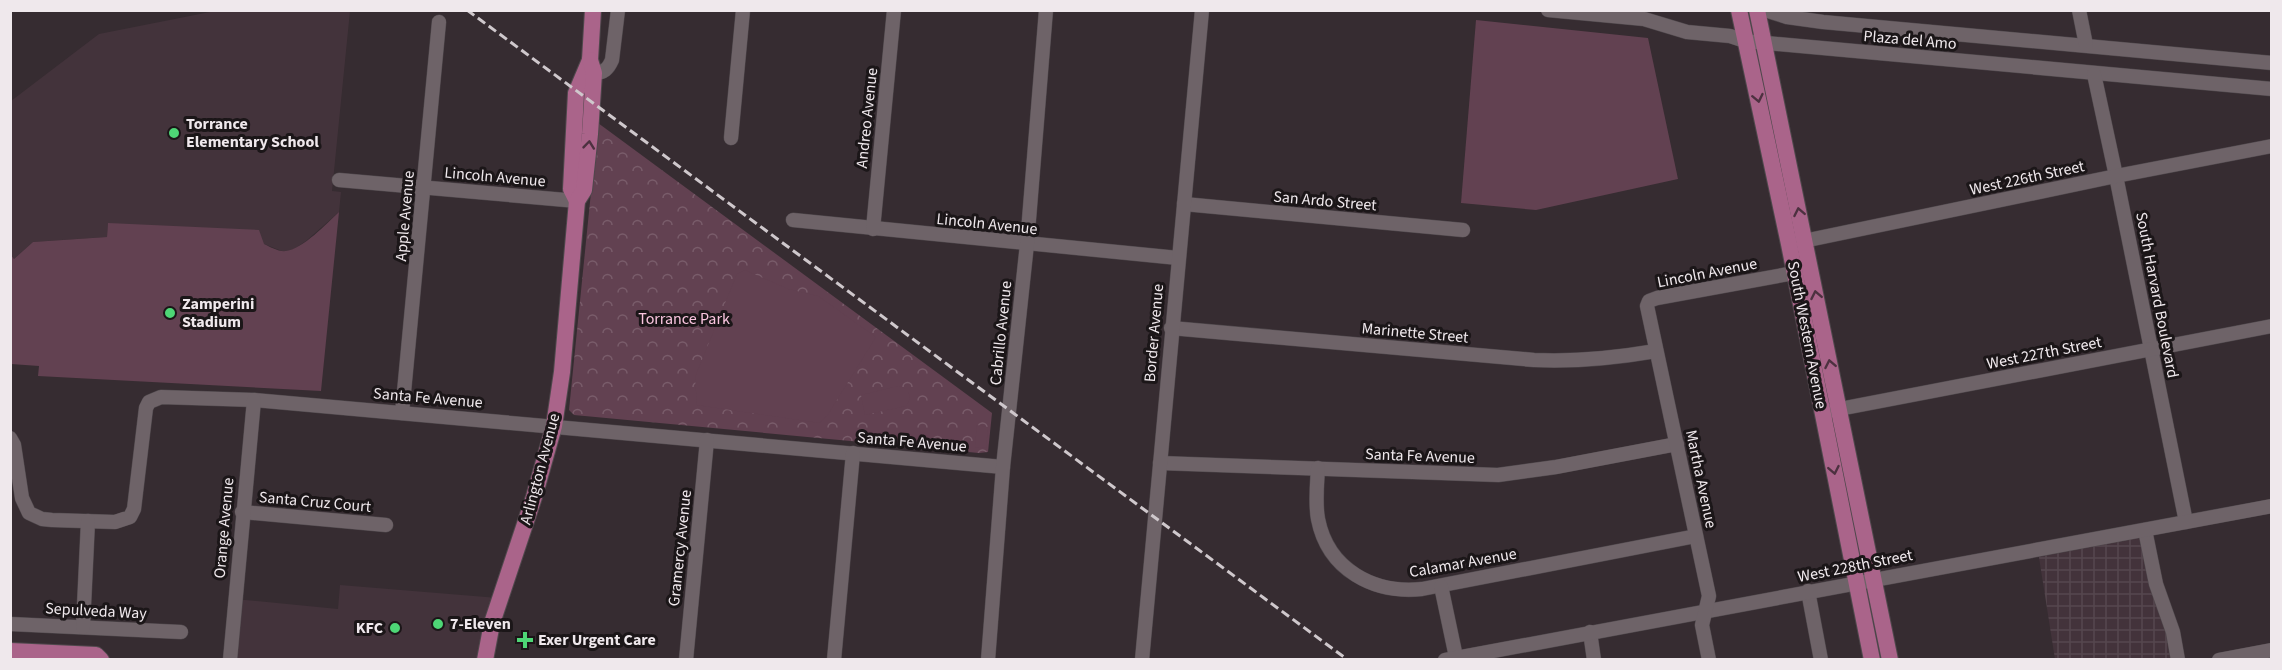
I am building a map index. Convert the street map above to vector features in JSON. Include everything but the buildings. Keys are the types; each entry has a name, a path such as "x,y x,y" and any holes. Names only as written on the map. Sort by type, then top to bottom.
{"main road":[{"name":"Arlington Avenue","path":"485,660 492,623 534,497 554,426 562,372 577,201 571,189 576,93 592,66 593,10"},
{"name":"South Western Avenue","path":"1739,10 1797,243"},
{"name":"South Western Avenue","path":"1757,10 1765,43 1802,271 1830,411 1856,582 1872,660"},
{"name":"South Western Avenue","path":"1830,411 1873,579 1890,660"},
{"path":"1867,636 1876,646 1880,660"},
{"path":"10,651 96,655 101,660"}],"street":[{"name":"Arlington Avenue","path":"592,66 602,73 609,67 612,60 618,10"},
{"path":"731,138 742,10"},
{"name":"Andreo Avenue","path":"873,229 894,10"},
{"name":"Cabrillo Avenue","path":"988,660 1003,467 1027,244 1046,10"},
{"name":"Border Avenue","path":"1142,660 1202,10"},
{"name":"Plaza del Amo","path":"1548,10 1644,19 1687,32 1730,36 1745,41 2271,89"},
{"name":"Plaza del Amo","path":"1765,10 1787,17 1823,22 2271,63"},
{"path":"2079,10 2086,45"},
{"name":"Apple Avenue","path":"402,413 439,22"},
{"name":"South Harvard Boulevard","path":"2094,74 2186,522"},
{"name":"West 226th Street","path":"1797,243 2271,146"},
{"name":"Lincoln Avenue","path":"339,180 577,201"},
{"name":"San Ardo Street","path":"1184,204 1463,230"},
{"name":"Lincoln Avenue","path":"793,220 1178,258"},
{"name":"Lincoln Avenue","path":"1647,306 1649,301 1657,298 1802,271"},
{"name":"Martha Avenue","path":"1647,306 1709,596 1702,625 1709,660"},
{"name":"West 227th Street","path":"1830,411 2271,326"},
{"name":"Marinette Street","path":"1171,328 1546,361 1603,360 1656,351"},
{"name":"Santa Fe Avenue","path":"10,438 14,445 22,498 29,513 42,519 115,522 130,516 134,509 143,419 149,402 161,397 254,400 1003,467"},
{"name":"Orange Avenue","path":"230,660 254,400"},
{"name":"Gramercy Avenue","path":"686,660 707,440"},
{"name":"Santa Fe Avenue","path":"1160,463 1498,475 1556,467 1677,444"},
{"path":"834,660 853,453"},
{"name":"Calamar Avenue","path":"1318,468 1318,517 1321,532 1337,560 1360,579 1392,589 1409,591 1441,586 1696,536"},
{"name":"West 228th Street","path":"1450,658 1479,656 1705,610 2271,506"},
{"name":"Santa Cruz Court","path":"242,512 386,525"},
{"path":"83,627 88,521"},
{"path":"2145,530 2156,584 2174,632 2178,660"},
{"path":"1441,586 1450,658"},
{"path":"1808,591 1821,660"},
{"name":"Sepulveda Way","path":"10,624 181,632"},
{"path":"1590,632 1594,660"},
{"path":"2219,660 2271,650"}],"shaded area":[{"name":"Torrance Elementary School","path":"215,11 350,11 332,191 341,192 339,212 306,241 284,252 264,244 108,224 107,237 33,242 14,259 11,255 11,101 99,34"},
{"path":"2145,531 2177,659 2055,659 2038,551"},
{"path":"340,585 498,598 483,659 230,660 235,599 338,609"}],"green space":[{"path":"1476,20 1648,38 1678,179 1536,210 1461,203"},
{"name":"Torrance Park","path":"598,123 992,413 988,452 574,415 569,410"},
{"name":"Zamperini Stadium","path":"339,212 321,391 38,376 39,366 11,364 11,255 14,259 33,242 107,237 108,223 259,230 264,244 286,251 307,241"},
{"path":"745,270 788,289 818,296 876,337 827,416 819,423 697,405 695,377 737,274"},
{"path":"898,386 909,393 906,406 865,415 861,395"},
{"path":"977,425 988,427 986,448 975,447"}],"railway":[{"path":"467,10 1348,660"}],"place":[{"name":"Torrance Elementary School","path":"174,133"},
{"name":"Zamperini Stadium","path":"170,313"},
{"name":"7-Eleven","path":"438,624"},
{"name":"KFC","path":"395,628"},
{"name":"Exer Urgent Care","path":"525,640"}]}
